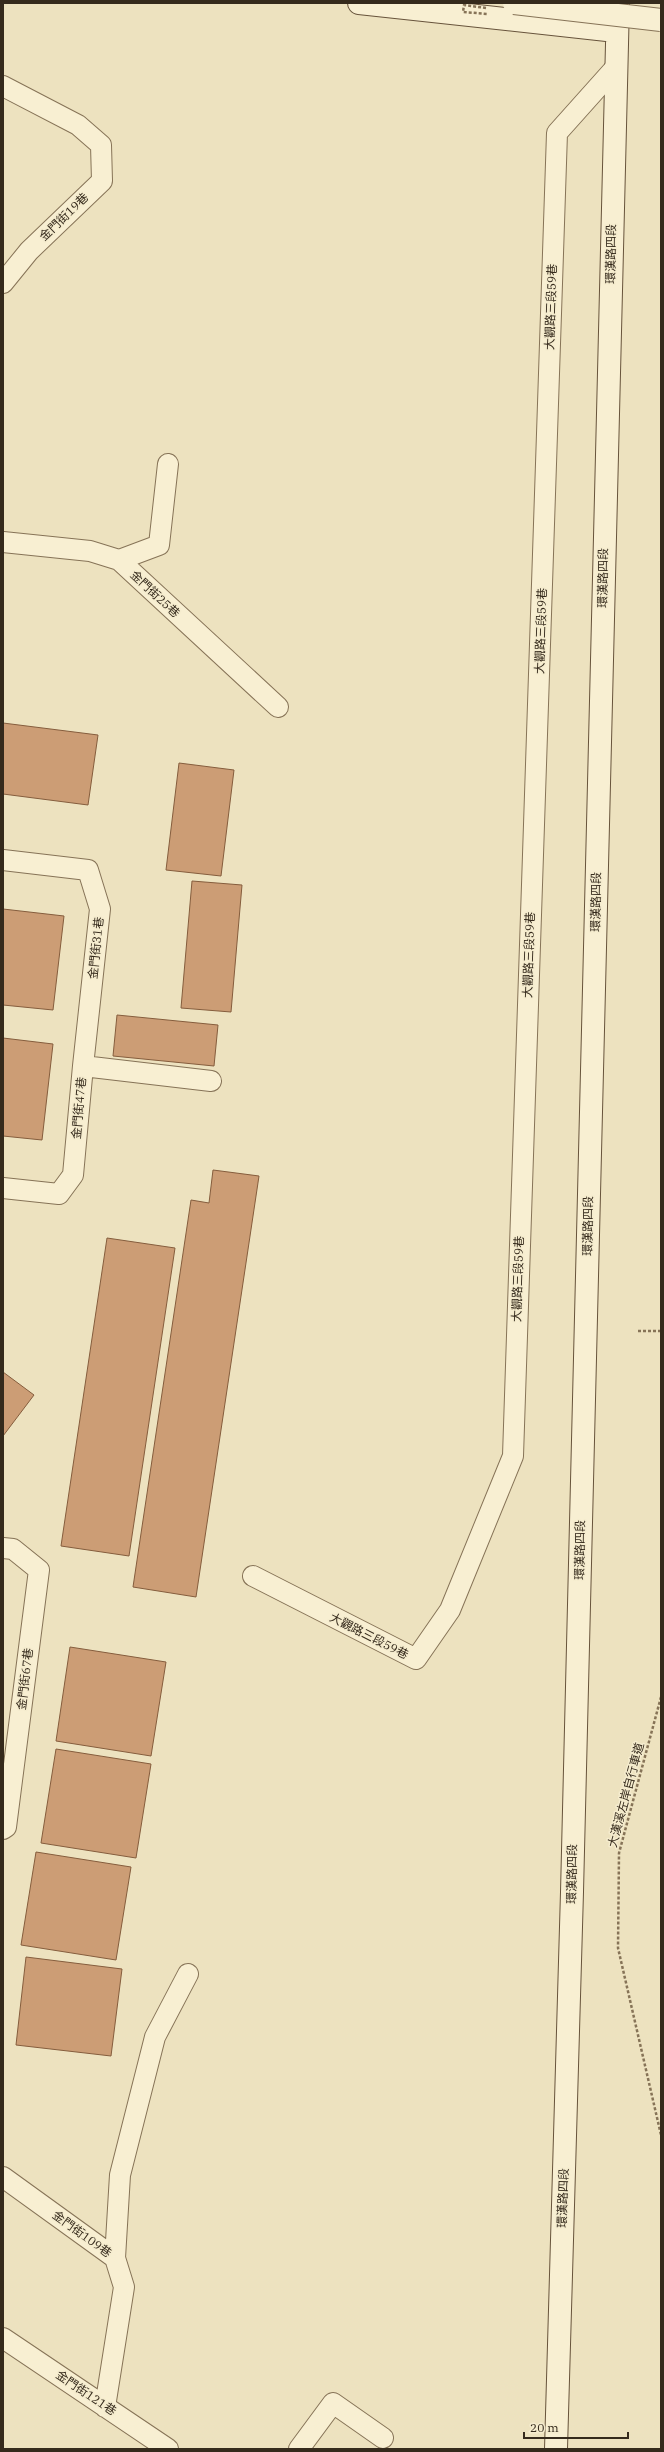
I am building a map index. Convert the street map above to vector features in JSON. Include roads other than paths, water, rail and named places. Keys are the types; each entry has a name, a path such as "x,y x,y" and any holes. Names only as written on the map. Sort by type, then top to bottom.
{"street":[{"path":"359,3 616,31"},
{"path":"514,3 661,20"},
{"name":"環漢路四段","path":"556,2449 571,1908 616,31 618,3"}],"lane":[{"name":"大觀路三段59巷","path":"253,1576 416,1659 450,1610 513,1456 557,133 616,68"},
{"name":"金門街19巷","path":"3,86 78,126 101,145 102,181 29,251 3,283"},
{"path":"119,560 159,545 168,464"},
{"name":"金門街25巷","path":"3,542 90,551 119,560 278,707"},
{"name":"金門街31巷","path":"3,860 88,870 100,909 83,1066"},
{"name":"金門街47巷","path":"3,1188 59,1194 72,1175 83,1066 211,1080"},
{"name":"金門街67巷","path":"3,1548 13,1549 39,1570 6,1826 3,1829"},
{"path":"115,2258 120,2175 155,2037 188,1974"},
{"name":"金門街109巷","path":"3,2177 115,2258 124,2287 105,2406"},
{"name":"金門街121巷","path":"3,2338 168,2449"},
{"path":"299,2449 333,2403 383,2438"}]}
